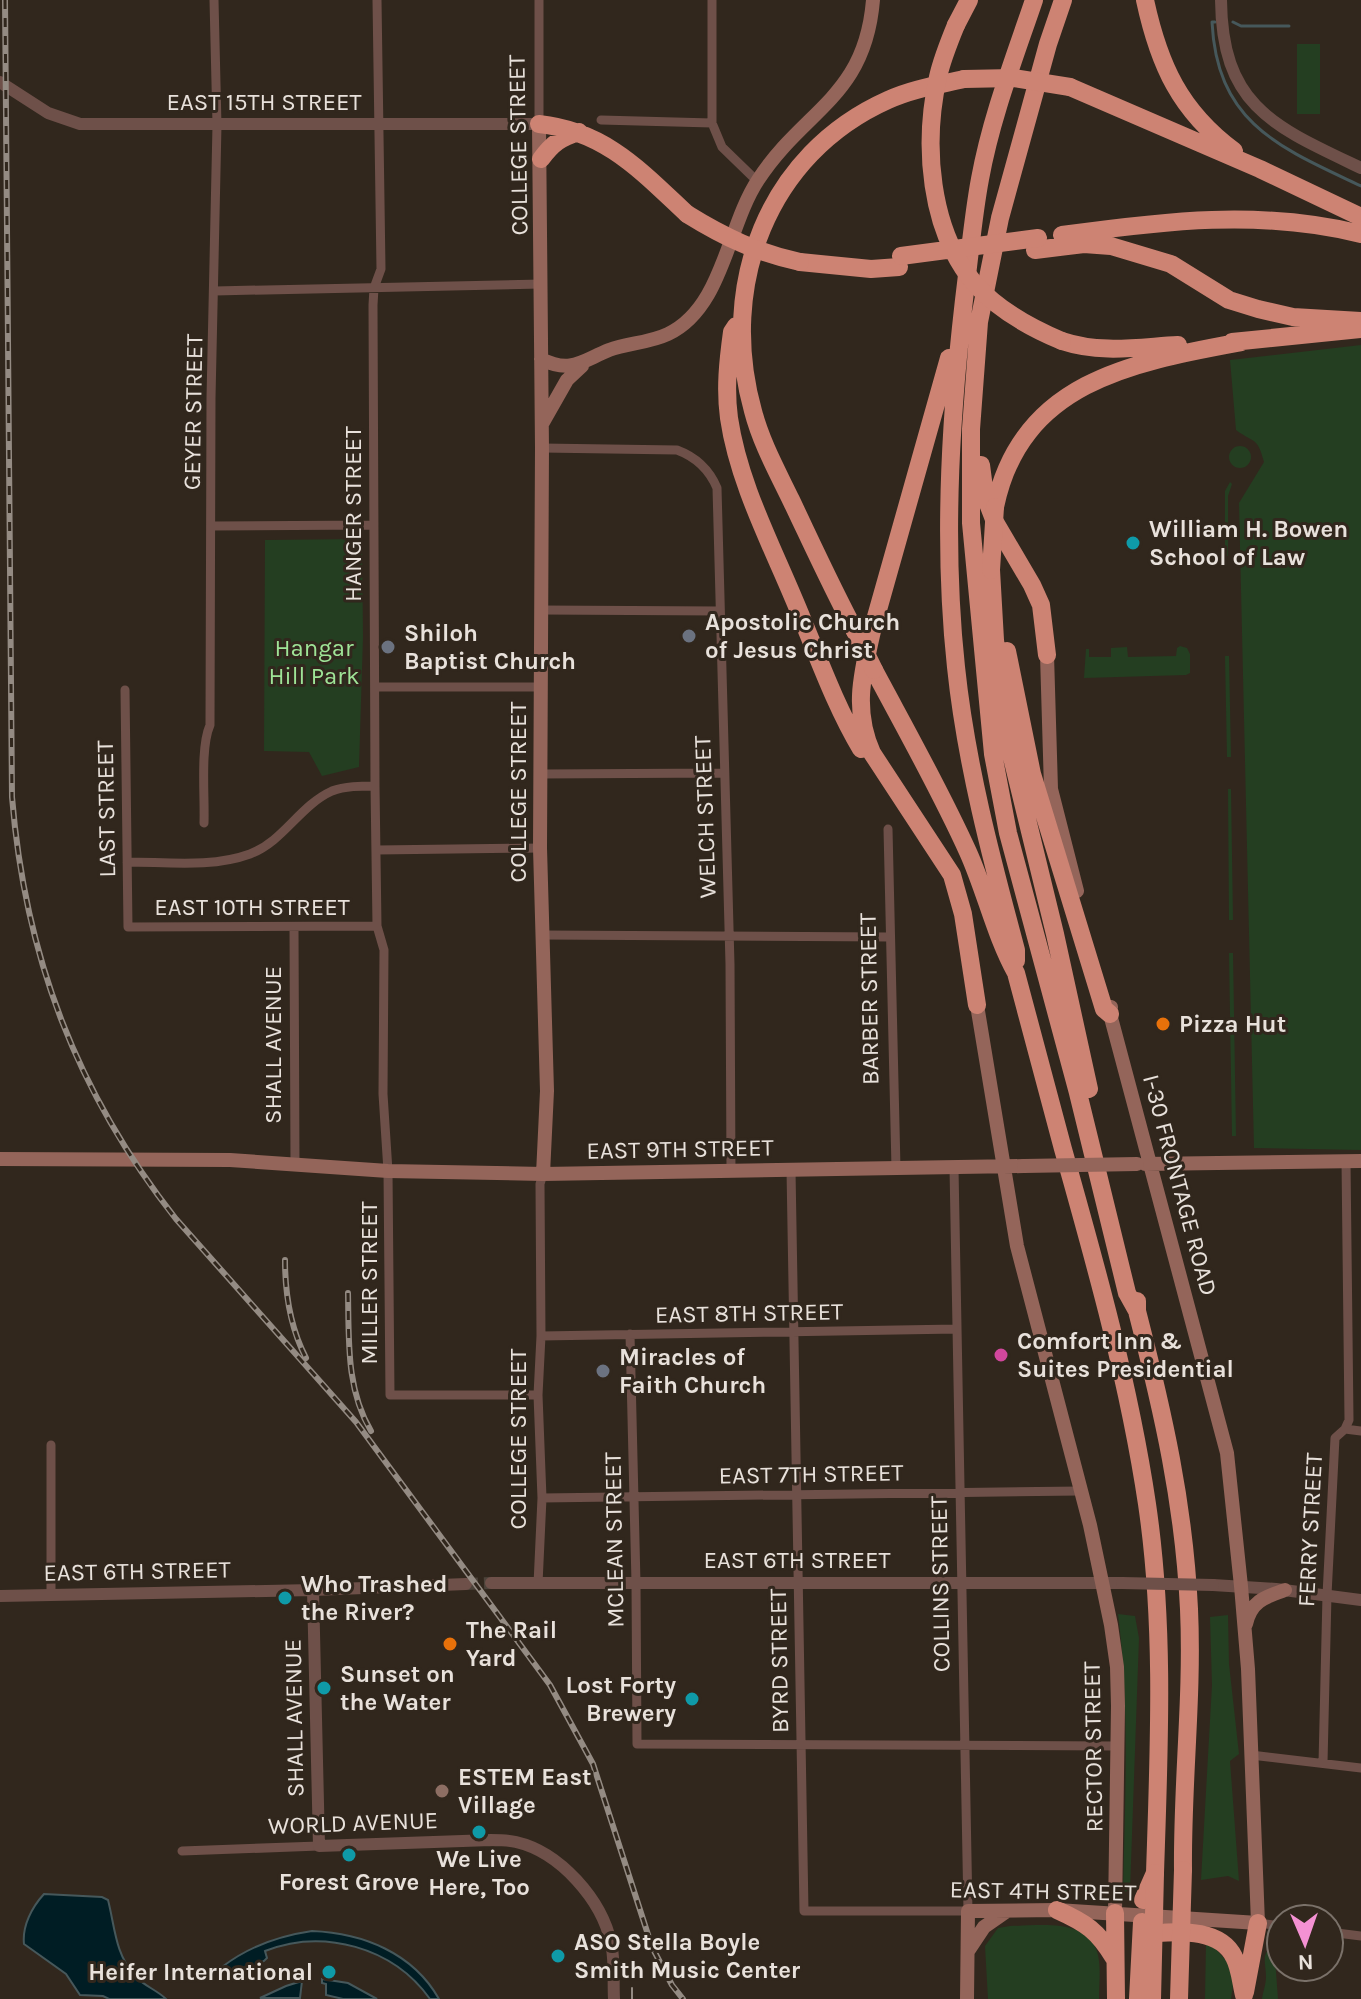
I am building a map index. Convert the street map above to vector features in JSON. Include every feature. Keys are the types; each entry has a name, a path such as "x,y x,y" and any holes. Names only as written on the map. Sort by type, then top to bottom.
{"highway":[{"path":"969,0 938,74 932,112 932,166 946,232 961,265 977,286 1036,330 1078,347 1105,349 1242,342 1361,329"},
{"path":"1016,973 1016,950 975,790 963,723 951,619 949,492 956,379 980,179 1001,97 1034,0"},
{"path":"1063,0 1000,218 979,322 971,429 971,523 993,754 1008,833 1078,1093 1127,1293 1137,1311"},
{"path":"1145,0 1163,64 1184,101 1204,126 1260,169"},
{"path":"1152,1999 1160,1685 1147,1504 1105,1305 1016,973 1003,948 983,886 957,828 874,670 759,430 746,383 742,317 756,241 774,201 796,171 832,135 881,104 923,88 964,79 1014,78 1070,87 1260,169 1361,217"},
{"path":"539,124 566,127 616,151 687,214 717,233 749,248 800,262 871,269 1175,220 1280,220 1361,234"},
{"path":"541,159 551,145 579,132"},
{"path":"1036,244 1111,246 1171,264 1229,300 1258,309 1293,317 1361,321"},
{"path":"963,309 872,631 860,687 860,719 864,736 890,783 947,865 958,894 977,1005"},
{"path":"742,317 732,332 727,393 733,440 745,477 853,735 878,774 918,822"},
{"path":"979,322 979,453 985,496 995,522 1041,605 1047,655"},
{"path":"1179,1999 1190,1679 1188,1593 1177,1486 1055,934 1007,737 995,640 991,570 1000,479 1014,450 1031,427 1057,403 1093,381 1133,367 1176,354 1242,342"},
{"path":"991,570 1032,774 1104,1009 1110,1014"},
{"path":"1138,1999 1143,1900 1155,1873"},
{"path":"1057,1910 1085,1922 1102,1938 1117,1962"},
{"path":"1115,1913 1116,1999"},
{"path":"1244,1997 1258,1923"},
{"path":"1138,1999 1147,1938 1165,1932 1209,1936 1224,1945 1235,1959 1244,1997"}],"main road":[{"path":"541,359 564,367 591,359 666,335 696,312 711,288 739,215 757,181 790,141 833,99 850,76 868,34 873,0"},
{"name":"COLLEGE STREET","path":"539,124 542,448 540,848 547,1091 543,1174"},
{"path":"541,424 567,380 591,359"},
{"path":"541,378 567,380"},
{"name":"I-30 FRONTAGE ROAD","path":"1047,655 1051,789 1111,1006 1110,1014 1144,1164 1227,1453 1241,1586 1258,1923"},
{"path":"977,1005 1017,1246 1103,1583"},
{"name":"EAST 9TH STREET","path":"0,1159 230,1160 388,1171 543,1174 1354,1161"},
{"name":"RECTOR STREET","path":"1103,1583 1117,1667 1115,1913"},
{"path":"1244,1632 1248,1614 1254,1605 1285,1590"},
{"name":"EAST 4TH STREET","path":"968,1911 1057,1910 1258,1923"},
{"name":"COLLINS STREET","path":"967,1999 968,1911"},
{"path":"967,1951 984,1927 1007,1911"}],"street":[{"name":"GEYER STREET","path":"204,823 206,767 203,741 210,725 211,398 217,125 214,0"},
{"name":"HANGER STREET","path":"377,0 381,269 374,288 375,786 377,926 384,950 383,1094 388,1171"},
{"name":"COLLEGE STREET","path":"539,0 539,124"},
{"path":"712,0 712,123 722,147 757,181"},
{"path":"1221,0 1224,41 1238,83 1256,108 1278,126 1361,168"},
{"name":"EAST 15TH STREET","path":"0,82 48,113 71,122 100,125 539,124"},
{"path":"601,120 712,123"},
{"path":"215,291 541,284"},
{"name":"WELCH STREET","path":"542,448 672,449 687,454 704,467 715,484 719,499 731,1171"},
{"path":"212,526 373,525"},
{"path":"541,610 720,611"},
{"path":"375,687 540,687"},
{"name":"LAST STREET","path":"125,690 128,927"},
{"path":"541,774 723,773"},
{"path":"127,862 219,861 250,854 276,840 302,812 334,790 375,786"},
{"name":"BARBER STREET","path":"888,829 896,1168"},
{"path":"377,850 540,848"},
{"name":"EAST 10TH STREET","path":"128,927 377,926"},
{"name":"SHALL AVENUE","path":"294,927 295,1164"},
{"path":"542,935 889,937"},
{"name":"FERRY STREET","path":"1323,1763 1335,1438 1349,1420 1354,1161"},
{"name":"COLLINS STREET","path":"954,1168 968,1911"},
{"name":"BYRD STREET","path":"791,1170 804,1911"},
{"name":"MILLER STREET","path":"388,1171 390,1395 538,1395"},
{"name":"COLLEGE STREET","path":"538,1584 542,1498 538,1395 541,1336 540,1184 543,1174"},
{"path":"1349,1327 1361,1326"},
{"name":"EAST 8TH STREET","path":"541,1336 957,1329"},
{"name":"MCLEAN STREET","path":"630,1334 637,1744 801,1744"},
{"path":"1345,1429 1361,1431"},
{"path":"51,1445 51,1595"},
{"name":"EAST 7TH STREET","path":"542,1498 1080,1491"},
{"name":"EAST 6TH STREET","path":"491,1583 961,1581 1241,1586"},
{"name":"EAST 6TH STREET","path":"0,1596 466,1584"},
{"path":"1241,1586 1361,1600"},
{"name":"SHALL AVENUE","path":"313,1590 319,1846"},
{"path":"801,1744 1118,1746"},
{"path":"1251,1755 1361,1768"},
{"name":"WORLD AVENUE","path":"182,1851 491,1840 518,1842 554,1860 579,1882 601,1914 611,1943 614,1999"},
{"name":"EAST 4TH STREET","path":"804,1911 968,1911"},
{"name":"EAST 4TH STREET","path":"1258,1923 1265,1924"}],"green space":[{"path":"1297,44 1320,44 1320,114 1297,114"},
{"path":"1361,345 1361,1150 1254,1148 1239,503 1264,462 1257,444 1236,430 1230,360"},
{"path":"1240,446 1248,449 1251,457 1248,465 1240,468 1232,465 1229,457 1232,449"},
{"path":"1230,482 1228,556 1225,556 1225,491"},
{"name":"Hangar Hill Park","path":"362,539 359,767 322,776 309,752 264,751 265,540"},
{"path":"1180,646 1187,648 1190,654 1190,673 1186,675 1084,678 1086,649 1089,649 1089,657 1111,657 1111,648 1127,647 1128,657 1176,656"},
{"path":"1225,656 1229,656 1231,757 1227,757"},
{"path":"1228,789 1231,789 1233,920 1229,920"},
{"path":"1229,953 1233,953 1236,1136 1232,1136"},
{"path":"1118,1614 1135,1616 1139,1638 1130,1891 1123,1892 1125,1718"},
{"path":"1228,1615 1229,1664 1239,1754 1230,1761 1239,1881 1228,1876 1201,1880 1212,1685 1210,1617"},
{"path":"1062,1926 1085,1934 1098,1955 1099,1999 988,1999 985,1946 998,1928"},
{"path":"1210,1942 1235,1971 1231,1999 1205,1999 1206,1943"},
{"path":"1265,1983 1277,1983 1278,1999 1262,1999"}],"water":[{"path":"44,1894 102,1897 108,1900 117,1940 128,1968 166,1999 109,1999 80,1995 66,1974 24,1944 29,1917"},
{"path":"312,1931 350,1936 385,1948 415,1969 439,1999 430,1999 397,1966 377,1955 333,1942 287,1944 265,1951 267,1958 264,1961 233,1978 222,1967 264,1943"},
{"path":"322,1979 348,1983 377,1999 343,1999 326,1995 326,1984 322,1983"},
{"path":"302,1981 300,1998 260,1998 286,1986"}],"waterway":[{"path":"1215,22 1212,22 1217,57 1226,85 1240,109 1258,128 1280,144 1361,186"},
{"path":"1233,22 1241,26 1289,26"}],"tunnel":[{"path":"466,1584 491,1583"}],"tram line":[{"path":"632,1988 632,1999"}],"railway":[{"path":"5,0 12,797 29,913 44,968 84,1072 110,1122 141,1171 176,1219 356,1422 550,1685 593,1764 652,1947 683,1999"},
{"path":"285,1260 290,1310 306,1358"},
{"path":"348,1293 353,1381 371,1431"}],"place":[{"name":"William H. Bowen School of Law","path":"1133,543"},
{"name":"Apostolic Church of Jesus Christ","path":"689,636"},
{"name":"Shiloh Baptist Church","path":"388,647"},
{"name":"Pizza Hut","path":"1163,1024"},
{"name":"Comfort Inn & Suites Presidential","path":"1001,1355"},
{"name":"Miracles of Faith Church","path":"603,1371"},
{"name":"Who Trashed the River?","path":"285,1598"},
{"name":"The Rail Yard","path":"450,1644"},
{"name":"Sunset on the Water","path":"324,1688"},
{"name":"Lost Forty Brewery","path":"692,1699"},
{"name":"ESTEM East Village","path":"442,1791"},
{"name":"We Live Here, Too","path":"479,1832"},
{"name":"Forest Grove","path":"349,1855"},
{"name":"ASO Stella Boyle Smith Music Center","path":"558,1956"},
{"name":"Heifer International","path":"329,1972"}]}
